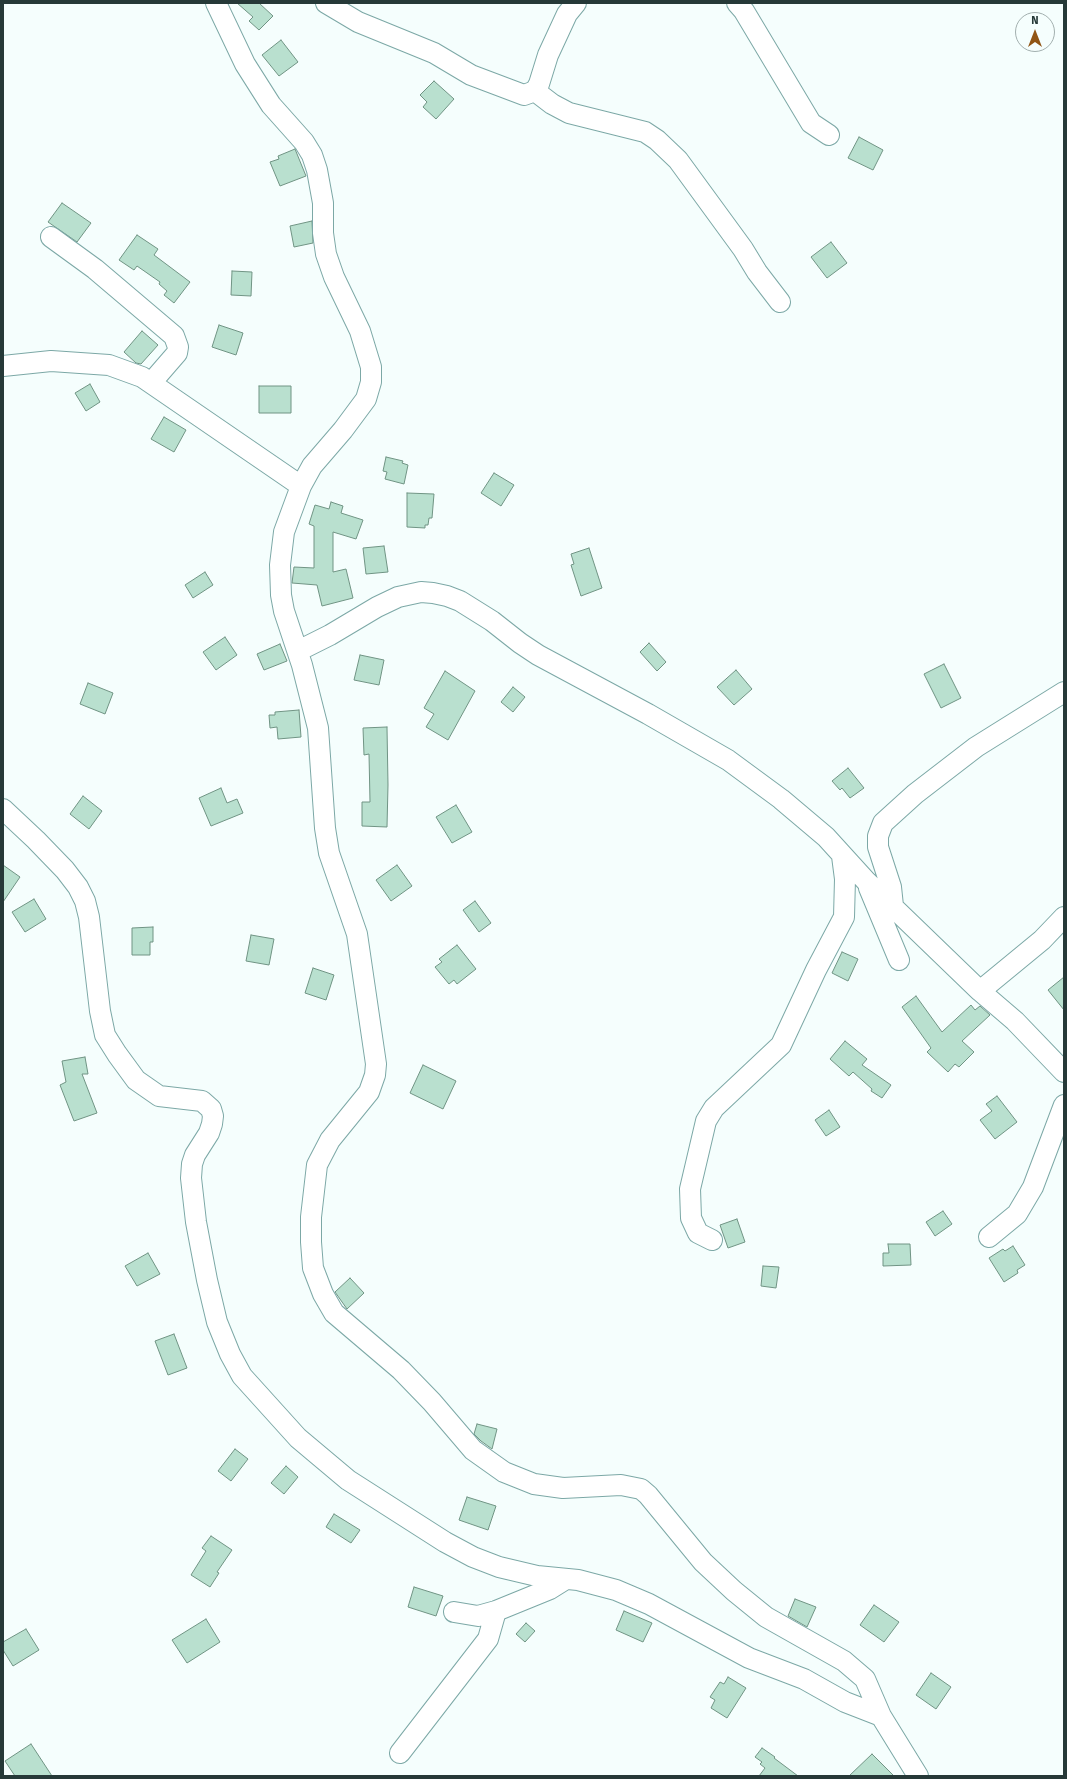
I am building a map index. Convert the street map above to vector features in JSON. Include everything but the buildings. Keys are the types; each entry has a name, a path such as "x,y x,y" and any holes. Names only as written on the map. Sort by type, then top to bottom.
{"street":[{"path":"216,3 245,64 271,104 304,142 312,156 317,170 323,203 323,233 326,254 334,277 360,331 371,367 371,382 366,399 343,430 312,466 301,486 284,532 280,566 281,595 284,611 298,650 318,728 325,828 329,853 357,934 376,1064 375,1075 368,1092 330,1140 317,1165 311,1216 311,1242 313,1268 323,1294 334,1314 401,1370 432,1402 473,1450 504,1472 534,1484 563,1488 621,1485 631,1486 644,1492 703,1562 734,1591 766,1617 844,1662 865,1679 881,1716 918,1776"},
{"path":"326,3 358,22 434,53 471,75 524,95 535,91 539,84 548,55 567,14 576,3"},
{"path":"737,3 744,11 811,123 829,135"},
{"path":"535,91 552,104 569,113 645,132 658,140 678,160 780,302"},
{"path":"51,237 95,269 174,336 178,348 177,353 151,384"},
{"path":"3,366 51,361 109,364 142,377 301,486"},
{"path":"298,650 330,635 376,607 398,597 422,592 447,596 460,601 492,621 538,655 648,714 728,760 781,799 826,837 866,881 980,991 1064,1066"},
{"path":"893,906 891,887 878,847 878,836 883,823 915,794 950,769 976,747 1064,692"},
{"path":"3,809 60,865 78,888 85,901 89,917 100,1011 105,1034 117,1054 136,1080 159,1096 198,1100 207,1104 211,1109 213,1116 212,1124 209,1133 195,1155 192,1164 191,1178 198,1229 217,1322 230,1354 242,1376 298,1438 322,1460 348,1480 444,1542 473,1557 499,1567 537,1576 578,1580 616,1590 649,1604 749,1658 804,1679 845,1702 881,1716"},
{"path":"712,1240 698,1233 691,1218 690,1189 706,1121 714,1108 781,1045 816,970 844,917 845,879 842,856"},
{"path":"866,881 898,960"},
{"path":"980,991 1042,940 1064,917"},
{"path":"989,1237 1017,1214 1034,1187 1064,1105"},
{"path":"454,1612 478,1616 496,1611 550,1589 566,1579"},
{"path":"400,1753 488,1639 496,1611"}]}
